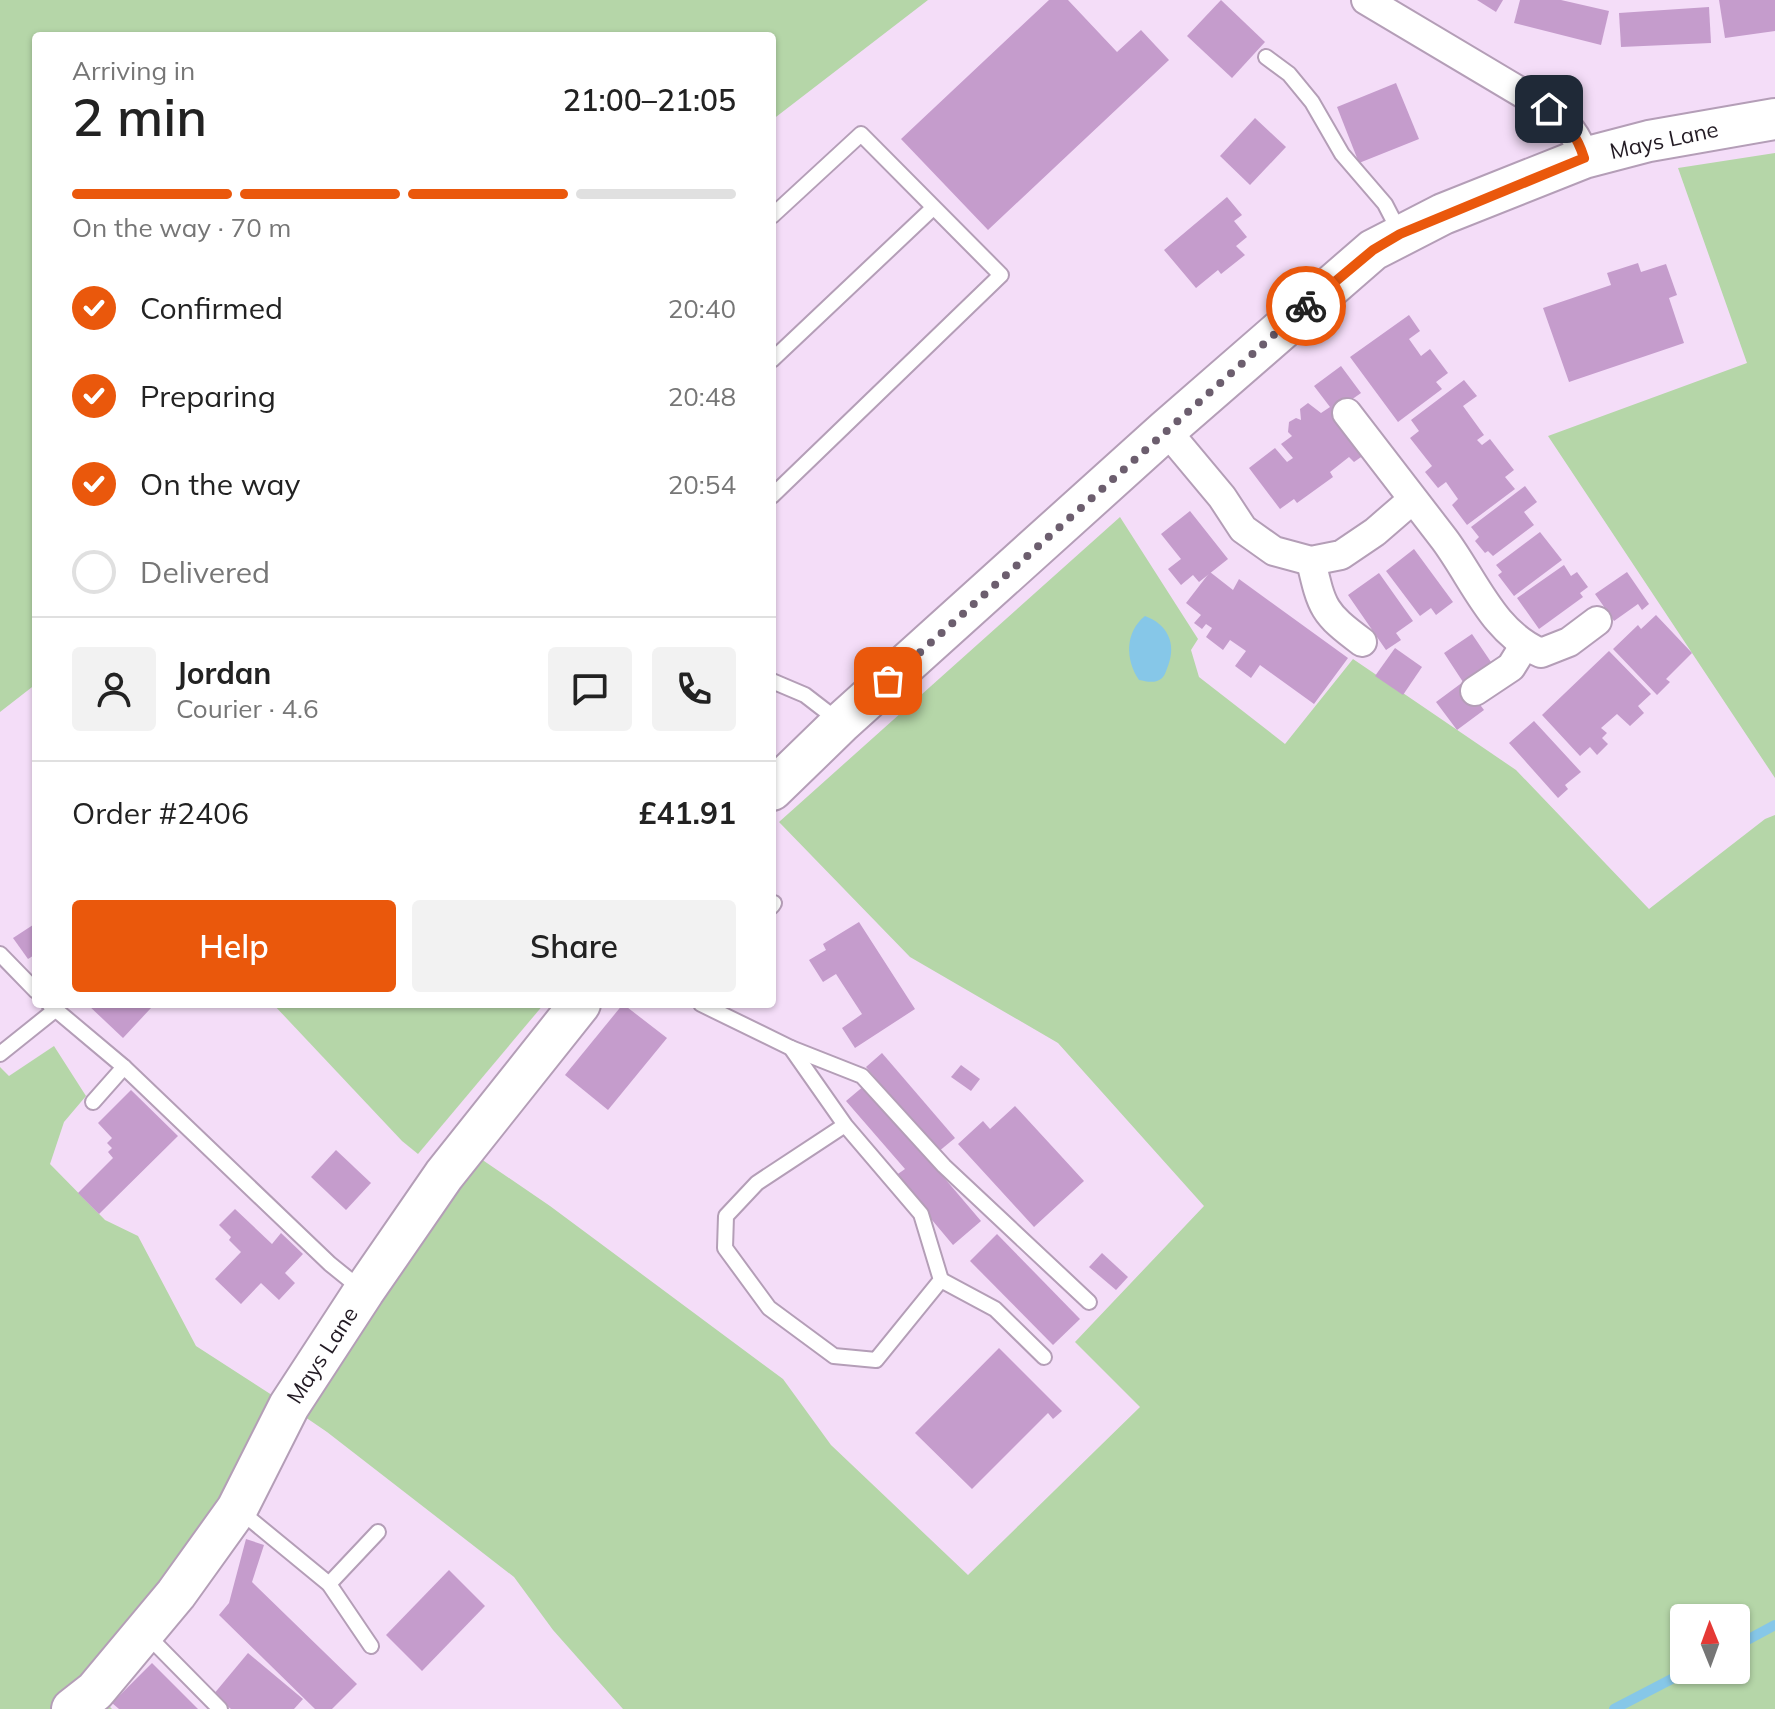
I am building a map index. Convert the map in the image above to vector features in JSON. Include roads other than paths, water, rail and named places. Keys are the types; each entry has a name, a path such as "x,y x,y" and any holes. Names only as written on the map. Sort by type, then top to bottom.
{"street":[{"path":"1366,0 1549,109 1569,125 1579,139 1584,158"},
{"name":"Mays Lane","path":"776,786 841,723 1166,430 1361,259 1400,234 1584,158 1649,141 1775,119"},
{"path":"1347,413 1445,541 1500,623 1524,646 1541,653 1569,642 1597,621"},
{"path":"1166,430 1222,497 1243,529 1274,551 1311,561 1341,555 1375,532 1412,500"},
{"path":"1311,561 1321,604 1332,619 1362,642"},
{"path":"1475,691 1511,667 1524,646"},
{"name":"Mays Lane","path":"72,1709 95,1691 176,1594 237,1509 289,1406 364,1291 444,1175 577,1008"}],"lane":[{"path":"1266,57 1289,74 1312,102 1342,154 1385,204 1400,234"},
{"path":"776,212 861,134 1001,275 776,492"},
{"path":"776,356 933,208"},
{"path":"776,683 805,695 841,723"},
{"path":"0,954 32,987"},
{"path":"0,1054 51,1008"},
{"path":"53,1008 124,1067 330,1264 364,1291"},
{"path":"709,1008 791,1048 862,1076 944,1166 1089,1302"},
{"path":"791,1048 845,1125 921,1214 941,1280 995,1309 1044,1357"},
{"path":"93,1102 124,1067"},
{"path":"845,1125 757,1183 726,1216 725,1248 769,1308 834,1356 876,1360 941,1280"},
{"path":"237,1509 329,1584 371,1646"},
{"path":"329,1584 378,1532"},
{"path":"144,1632 220,1709"}],"water":[{"path":"1145,616 1164,629 1170,642 1170,658 1165,673 1155,682 1139,680 1129,655 1134,630"}],"waterway":[{"path":"1750,1638 1775,1625"},
{"path":"1614,1709 1670,1680"}]}
